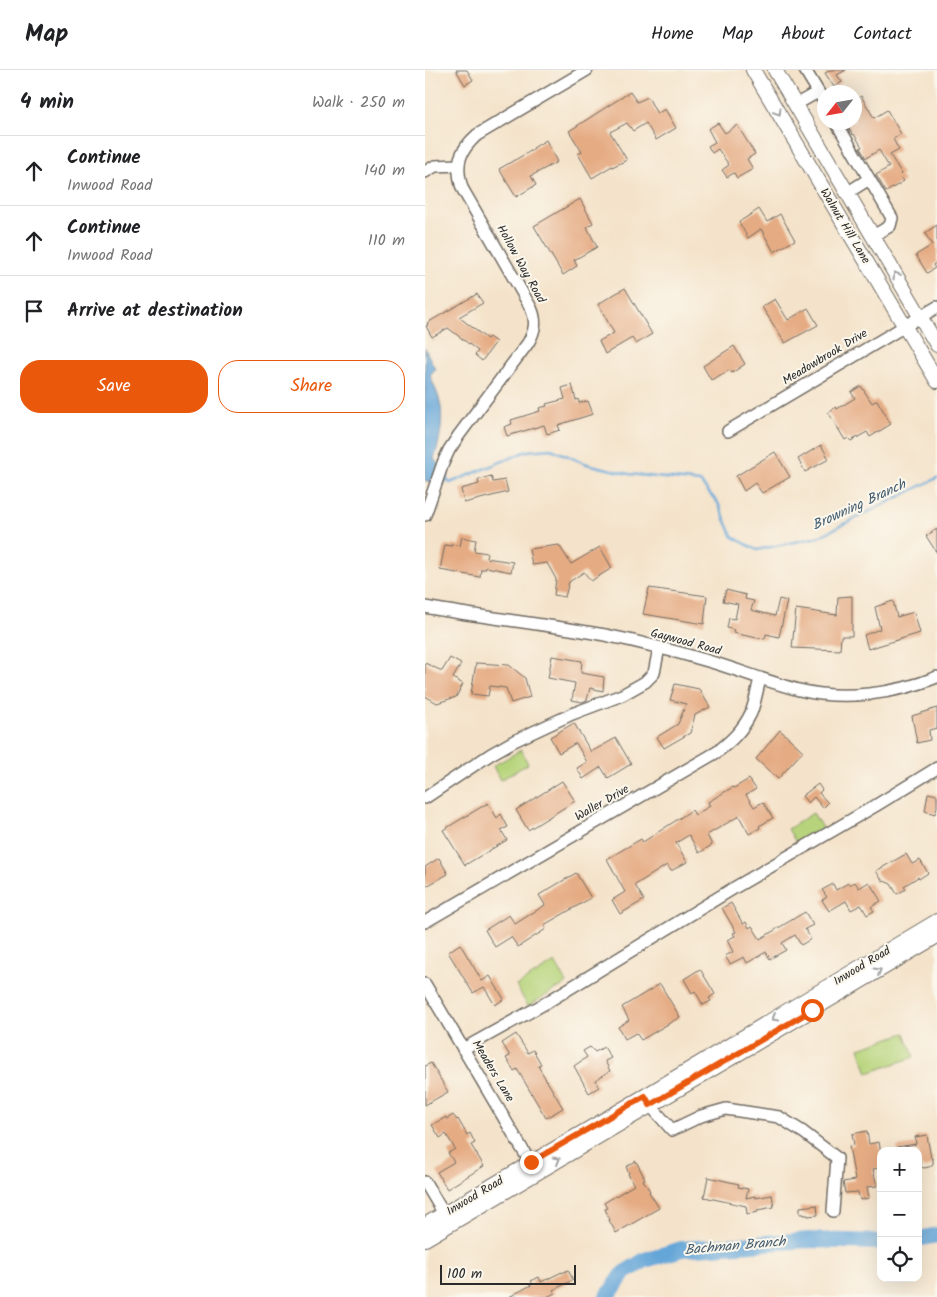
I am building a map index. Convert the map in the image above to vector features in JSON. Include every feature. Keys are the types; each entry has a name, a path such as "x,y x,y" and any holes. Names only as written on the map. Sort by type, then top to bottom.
{"main road":[{"name":"Walnut Hill Lane","path":"753,70 937,381"},
{"name":"Walnut Hill Lane","path":"775,70 937,345"},
{"name":"Inwood Road","path":"425,1225 534,1167 648,1101 809,1005 937,921"},
{"name":"Inwood Road","path":"809,1005 937,936"},
{"name":"Inwood Road","path":"425,1239 534,1167"}],"street":[{"path":"425,172 435,166 458,165 461,153 477,135 587,70"},
{"path":"805,70 817,90"},
{"path":"795,105 817,93"},
{"path":"841,130 892,218 890,226 873,236"},
{"name":"Hollow Way Road","path":"425,515 449,450 528,343 535,328 534,315 531,308 462,188 458,165"},
{"path":"847,193 869,178"},
{"name":"Meadowbrook Drive","path":"728,431 937,307"},
{"name":"Gaywood Road","path":"425,606 605,635 709,662 800,690 818,693 867,694 897,690 937,677"},
{"path":"425,798 513,741 572,714 622,696 645,682 654,673 659,648"},
{"name":"Waller Drive","path":"425,922 717,752 743,728 751,712 760,679"},
{"path":"463,1049 544,1004 734,888 937,768"},
{"name":"Meaders Lane","path":"425,984 534,1167"},
{"path":"648,1101 672,1130 701,1116 726,1109 779,1116 837,1158 833,1211"},
{"path":"425,1182 444,1214"}],"green space":[{"path":"521,750 528,764 500,780 493,766"},
{"path":"813,813 824,831 798,846 788,829"},
{"path":"555,962 567,983 528,1006 516,986"},
{"path":"905,1033 914,1057 868,1073 859,1048"}],"water":[{"path":"425,348 435,369 430,375 438,395 442,415 441,430 434,458 449,474 443,487 425,481"}],"building":[{"path":"456,70 467,70 473,80 465,85"},
{"path":"831,70 846,70 837,75 842,82 837,85 833,85 825,73"},
{"path":"630,92 637,102 648,97 657,114 665,109 676,128 656,140 646,123 633,131 627,123 610,132 627,160 612,166 592,178 578,154 582,152 569,131"},
{"path":"862,98 874,118 887,110 901,134 893,139 899,150 890,155 902,174 900,176 904,181 886,192 876,175 889,167 879,150 866,158 860,148 862,147 850,130 862,130"},
{"path":"718,123 725,133 737,125 755,154 747,159 753,169 737,178 734,173 727,177 722,170 729,165 718,149 712,153 708,146 715,142 708,129"},
{"path":"546,140 557,162 531,176 536,185 516,197 499,169"},
{"path":"580,199 593,223 587,227 597,247 574,260 577,266 563,275 534,226"},
{"path":"759,209 767,222 780,214 795,240 774,252 761,229 748,238 739,222"},
{"path":"937,225 937,262 933,265 935,268 927,273 916,255 932,245 925,233"},
{"path":"625,288 652,334 636,344 632,338 605,354 599,341 614,333 598,304"},
{"path":"477,294 483,303 459,317 487,339 489,337 496,342 482,361 475,355 478,351 448,328 432,337 426,326 428,325 427,323"},
{"path":"775,299 788,320 808,308 818,325 785,343 762,307"},
{"path":"734,346 745,364 732,373 730,370 711,380 703,366"},
{"path":"572,385 576,400 578,399 579,403 588,401 593,414 558,425 560,430 547,434 544,425 507,436 504,427 512,424 511,420 540,411 539,408 547,406 546,404 565,399 562,388"},
{"path":"861,386 872,403 877,400 891,424 870,437 867,432 851,441 848,438 845,440 828,412 855,398 851,392"},
{"path":"821,445 829,459 805,472 798,459"},
{"path":"775,452 790,477 762,493 755,483 744,491 736,476"},
{"path":"491,476 493,482 505,480 508,492 464,503 461,489 479,484 478,480"},
{"path":"937,529 937,553 926,536"},
{"path":"462,537 476,540 474,551 487,553 486,558 513,562 511,572 486,567 486,569 481,569 480,577 440,570 445,545 460,546"},
{"path":"559,545 571,564 600,547 612,568 591,581 584,572 569,582 565,597 554,595 556,579 547,563 532,565 529,549"},
{"path":"649,588 707,596 704,624 643,614"},
{"path":"726,590 746,595 745,599 754,601 751,610 775,616 779,599 787,601 779,637 766,634 765,639 757,638 733,633 734,630 727,628 729,618 735,619 738,604 723,601"},
{"path":"852,596 852,636 841,636 840,650 792,648 796,609 837,615 838,597"},
{"path":"893,601 897,617 914,612 920,633 868,649 864,635 880,629 875,607"},
{"path":"552,656 582,661 581,673 604,677 603,691 590,688 587,700 582,702 572,700 575,683 548,678"},
{"path":"450,658 461,664 453,678 463,684 456,697 437,703 425,696 425,663 442,671"},
{"path":"476,663 509,665 525,678 530,697 511,703 506,688 490,686 488,696 471,694"},
{"path":"675,684 699,689 710,707 695,715 690,733 664,748 657,737 678,724 686,704 670,700"},
{"path":"937,708 937,728 929,730 930,740 917,743 912,716"},
{"path":"574,723 591,752 616,738 631,764 608,778 601,767 583,779 577,768 587,762 576,743 559,753 550,737"},
{"path":"780,730 803,751 778,779 756,759"},
{"path":"749,779 756,789 746,795 754,807 763,802 773,818 749,834 739,816 707,835 712,845 699,853 689,835 676,843 687,862 671,871 667,865 635,885 644,900 620,914 612,900 625,892 607,859 641,839 643,842 692,810 695,815 710,806 708,802"},
{"path":"562,781 575,801 528,830 516,810"},
{"path":"818,784 822,790 819,793 828,803 823,808 814,797 808,803 802,796"},
{"path":"928,793 937,795 935,814 925,811"},
{"path":"488,803 497,818 501,814 508,827 501,830 507,840 465,865 443,830"},
{"path":"906,854 912,864 920,860 928,873 904,886 906,889 897,894 891,884 882,880 876,871"},
{"path":"439,858 448,874 425,887 425,867"},
{"path":"576,873 591,898 544,925 546,929 518,947 511,937 495,947 485,930 509,915 515,924 545,905 539,895"},
{"path":"855,882 859,888 869,882 881,901 871,907 874,911 867,915 861,905 851,910 846,901 829,911 822,900 827,897 822,890 833,884 836,890 848,883 849,885"},
{"path":"731,903 743,924 746,922 749,928 752,926 760,939 805,912 813,925 805,929 811,939 801,945 795,935 782,943 786,950 770,959 766,952 747,963 744,957 730,964 725,956 733,952 727,940 735,936 733,933 736,932 722,908"},
{"path":"460,944 482,981 490,976 504,999 495,1005 484,987 473,993 448,952"},
{"path":"700,969 715,994 709,998 711,1001 703,1005 695,991 692,993 684,979"},
{"path":"660,984 680,1017 641,1040 636,1033 625,1039 618,1027 629,1020 622,1007"},
{"path":"516,1034 528,1053 533,1050 541,1064 538,1066 563,1108 546,1118 517,1069 514,1071 506,1058 510,1056 502,1043"},
{"path":"590,1047 595,1052 604,1047 611,1058 605,1061 610,1071 595,1080 599,1087 589,1093 574,1066 587,1057 583,1051"},
{"path":"431,1063 448,1092 425,1105 425,1066"},
{"path":"453,1115 458,1119 467,1135 470,1133 475,1143 471,1145 484,1166 447,1189 437,1172 454,1162 448,1153 455,1149 446,1134 440,1138 432,1125"},
{"path":"867,1131 869,1144 879,1142 880,1147 877,1147 877,1168 873,1169 877,1186 867,1187 869,1198 860,1200 858,1192 845,1193 843,1182 855,1180 849,1146 854,1145 852,1134"},
{"path":"927,1135 931,1158 933,1159 933,1164 929,1167 922,1167 922,1147 897,1147 916,1144 915,1137"},
{"path":"636,1161 645,1179 643,1180 659,1208 616,1233 609,1220 604,1203 634,1185 626,1167"},
{"path":"708,1177 739,1184 738,1187 748,1189 746,1198 772,1195 774,1207 747,1214 746,1206 704,1197"},
{"path":"817,1205 818,1215 808,1216 800,1214 800,1207"},
{"path":"568,1270 573,1280 553,1290 555,1293 547,1297 509,1297 533,1284 531,1281 539,1277 541,1282"}],"waterway":[{"name":"Browning Branch","path":"444,477 450,483 527,451 551,449 587,464 629,474 700,482 718,503 733,537 757,550 818,537 937,478"},
{"name":"Bachman Branch","path":"922,1238 937,1235"},
{"name":"Bachman Branch","path":"607,1297 624,1273 645,1260 682,1249 809,1240 877,1242"}],"route":[{"path":"531,1162 645,1096 650,1105 812,1010"}]}
